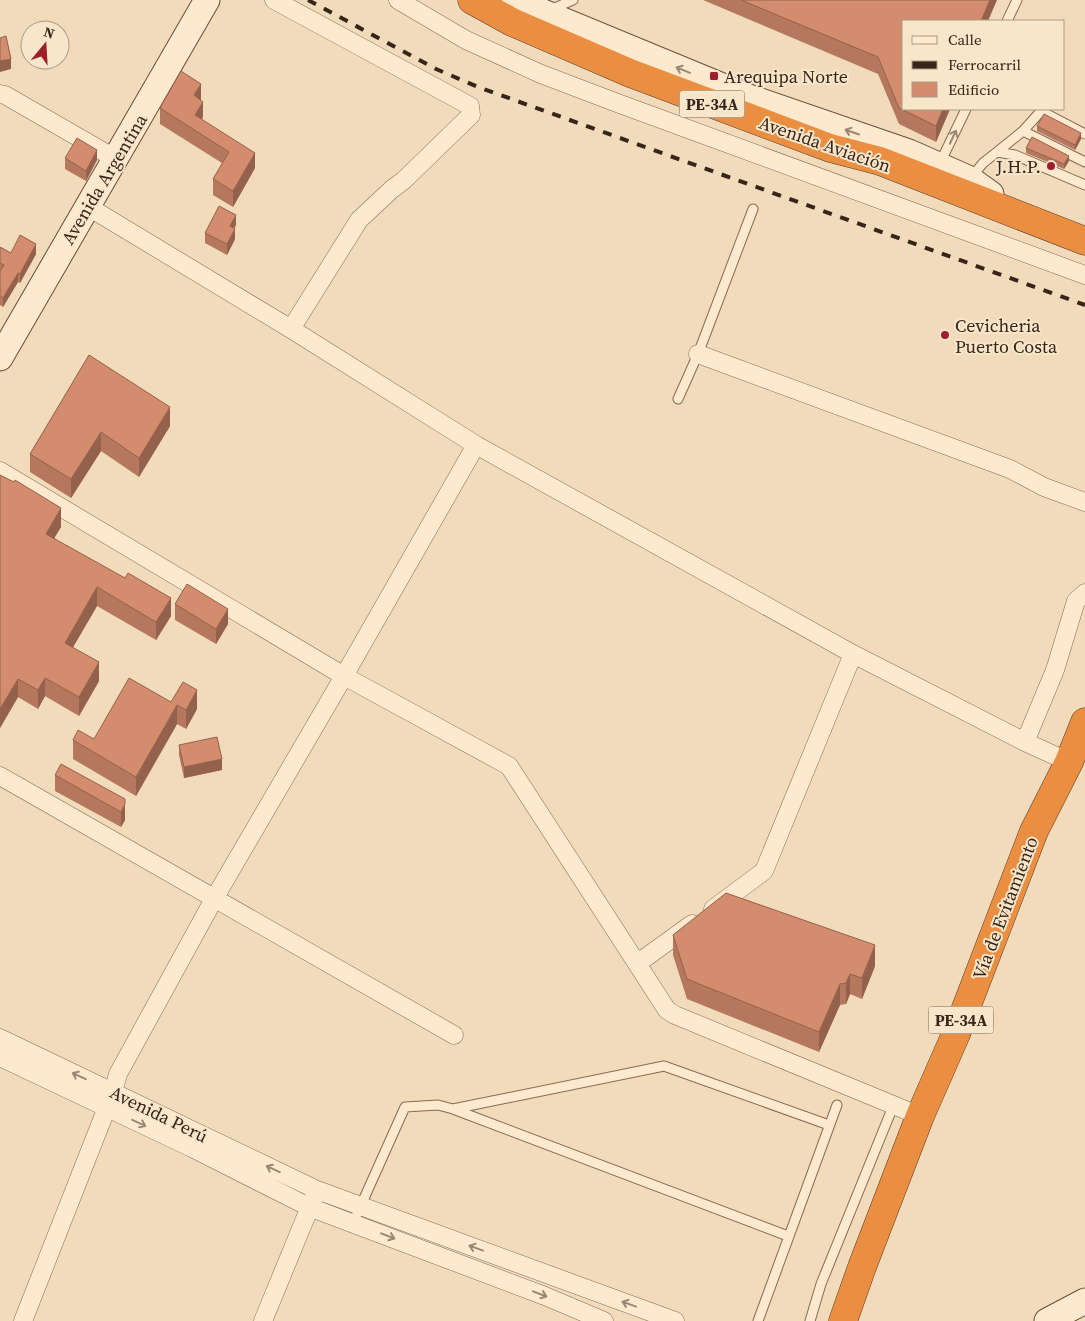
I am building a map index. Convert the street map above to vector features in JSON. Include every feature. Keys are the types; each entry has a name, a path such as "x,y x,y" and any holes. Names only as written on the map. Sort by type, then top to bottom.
{"highway":[{"name":"Avenida Aviación","path":"485,3 512,22 648,79 830,148 880,151 973,188 1085,241"},
{"name":"Avenida Aviación","path":"973,188 1085,222"},
{"name":"Vía de Evitamiento","path":"843,1321 920,1116 956,1034 1034,831 1069,762 1085,722"}],"street":[{"name":"Avenida Argentina","path":"0,358 207,0"},
{"path":"274,0 470,106 471,115 359,220 291,329"},
{"path":"398,0 466,40 550,77 1085,274"},
{"path":"525,5 880,151 939,165 973,188"},
{"path":"0,94 5,95 116,159"},
{"path":"87,206 291,329 476,445 853,654 1069,762"},
{"path":"698,354 1010,469 1044,486 1085,502"},
{"path":"23,1321 107,1108 118,1074 214,899 476,445"},
{"path":"0,471 344,676 509,766 668,1010 675,1015 895,1104 920,1116"},
{"path":"1026,742 1055,670 1076,601 1085,593"},
{"path":"638,963 764,871 853,654"},
{"path":"0,776 454,1035"},
{"name":"Avenida Perú","path":"0,1038 317,1190 675,1321"},
{"name":"Avenida Perú","path":"0,1057 219,1161 309,1207 545,1296 604,1321"},
{"path":"262,1321 317,1190"},
{"path":"1047,1321 1085,1301"}],"lane":[{"path":"525,5 557,7 573,0"},
{"path":"1007,20 1017,0"},
{"path":"939,165 966,110"},
{"path":"973,188 982,164 1023,131 1041,111 1085,134"},
{"path":"1023,131 1085,162"},
{"path":"997,152 1015,155 1085,185"},
{"path":"678,399 698,354 753,209"},
{"path":"453,1109 664,1066 829,1125"},
{"path":"810,1321 821,1284 895,1104"},
{"path":"353,1223 405,1107 438,1105 453,1109 788,1236"},
{"path":"758,1321 837,1105"}],"building":[{"path":"741,0 990,0 981,20 902,20 902,109 899,108 878,57"},
{"path":"6,36 11,59 0,61 0,38"},
{"path":"181,71 201,84 194,95 203,102 195,115 255,153 233,191 213,179 229,152 160,108"},
{"path":"903,110 943,110 936,126"},
{"path":"1044,114 1081,133 1075,145 1037,126"},
{"path":"1032,137 1069,156 1064,164 1026,148"},
{"path":"77,138 97,150 86,171 65,158"},
{"path":"219,206 236,215 230,226 235,229 227,244 205,233"},
{"path":"20,235 36,244 20,274 18,273 3,298 0,296 0,271 4,265 0,263 0,247 11,253"},
{"path":"89,355 170,407 139,458 101,432 71,479 30,454"},
{"path":"0,475 14,482 15,480 61,508 46,534 125,578 128,573 171,598 156,622 97,587 65,643 99,662 79,697 45,678 38,690 18,679 0,709"},
{"path":"187,584 228,609 216,629 175,604"},
{"path":"129,678 171,702 183,682 197,690 186,710 177,705 136,777 73,740 78,730 94,739"},
{"path":"217,737 222,759 184,767 179,745"},
{"path":"61,764 125,799 121,812 55,775"},
{"path":"726,893 875,945 862,978 850,974 846,983 840,984 819,1032 687,979 673,935"}],"railway":[{"path":"308,0 436,69 478,87 1085,305"}],"place":[{"name":"Arequipa Norte","path":"714,76"},
{"name":"J.H.P.","path":"1051,166"},
{"name":"Cevicheria Puerto Costa","path":"945,335"}]}
